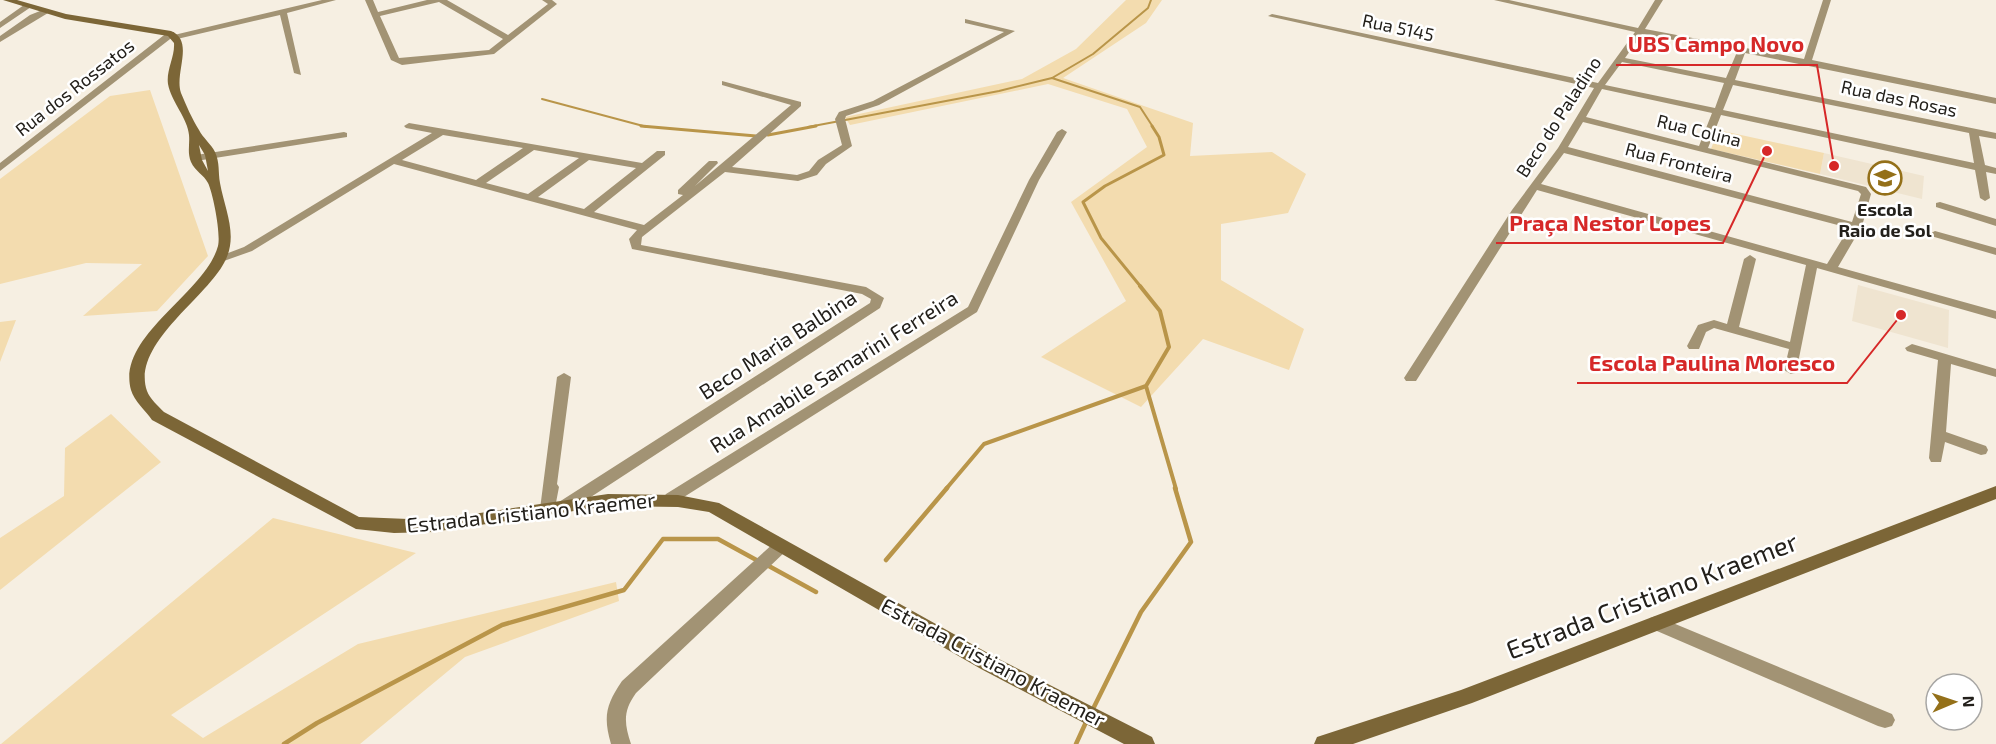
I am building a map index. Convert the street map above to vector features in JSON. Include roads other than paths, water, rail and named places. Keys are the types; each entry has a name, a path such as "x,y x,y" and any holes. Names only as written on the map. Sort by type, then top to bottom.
{"main road":[{"path":"7,0 45,12 174,35 179,44 173,82 195,134 196,158 204,175 213,180"},
{"path":"195,134 202,140 215,171 213,180 225,241 221,258"},
{"name":"Estrada Cristiano Kraemer","path":"221,258 200,289 146,348 136,370 139,391 158,416 356,524 391,527 432,526 616,500 671,498 713,507 988,663 1144,744"},
{"name":"Estrada Cristiano Kraemer","path":"1325,744 1465,697 1996,492"}],"street":[{"path":"174,35 332,0"},
{"path":"369,0 397,62 489,53 553,4 546,0"},
{"path":"375,15 436,0"},
{"path":"442,0 509,39"},
{"path":"1498,0 1640,31 1807,62 1996,101"},
{"name":"Beco do Paladino","path":"1411,378 1517,210 1562,149 1600,86 1640,31 1659,0"},
{"path":"1807,62 1827,0"},
{"path":"0,26 27,7"},
{"path":"0,40 33,17 45,12"},
{"path":"283,12 298,73"},
{"name":"Rua 5145","path":"1390,41 1272,16 1996,171"},
{"path":"718,166 790,179 806,177 813,173 822,162 847,146 840,118 842,114 876,103 1011,31 968,21"},
{"name":"Rua dos Rossatos","path":"0,168 174,35"},
{"path":"1703,149 1742,50"},
{"name":"Rua das Rosas","path":"1619,59 1996,136"},
{"path":"394,161 644,229 718,166 798,104 725,82"},
{"name":"Rua Colina","path":"1581,119 1862,189 1866,194 1856,226 1830,268"},
{"path":"409,126 644,166"},
{"path":"221,258 248,249 442,131"},
{"name":"Rua Amabile Samarini Ferreira","path":"671,498 973,309 1034,180 1062,132"},
{"path":"1974,132 1985,198"},
{"path":"196,158 344,135"},
{"path":"478,183 532,147"},
{"name":"Rua Fronteira","path":"1562,149 1856,226"},
{"path":"585,213 661,153"},
{"path":"531,198 588,156"},
{"path":"1536,186 1996,315"},
{"path":"1940,205 1996,223"},
{"name":"Beco Maria Balbina","path":"556,507 876,305 878,301 878,297 866,291 640,250 636,247 635,239 644,229"},
{"path":"1935,234 1996,252"},
{"path":"1732,330 1750,259"},
{"path":"1791,370 1812,263"},
{"path":"1694,345 1700,328 1705,324 1795,347"},
{"path":"1912,348 1996,374"},
{"path":"1936,458 1946,358"},
{"path":"556,507 551,484 564,377"},
{"path":"1938,435 1981,450"},
{"path":"621,744 614,716 617,703 630,687 782,546"},
{"path":"1656,623 1885,720"}],"waterway":[{"path":"1052,78 1093,54 1148,8 1151,0"},
{"path":"808,127 999,91 1052,78"},
{"path":"1052,78 1140,107 1153,127"},
{"path":"542,99 644,126"},
{"path":"644,126 756,136"},
{"path":"768,135 816,126"},
{"path":"1141,287 1101,238 1083,202 1105,186 1164,155 1159,137 1152,126"},
{"path":"1140,286 1160,311 1169,347 1146,386"},
{"path":"946,489 984,444 1146,386"},
{"path":"1146,386 1176,489"},
{"path":"886,560 947,488"},
{"path":"1092,711 1141,612 1191,542 1175,488"},
{"path":"284,744 317,723 502,625 624,590 663,539 718,539 760,562"},
{"path":"767,565 816,592"},
{"path":"1076,744 1087,720"}],"place":[{"name":"Praça Nestor Lopes","path":"1767,151"},
{"name":"UBS Campo Novo","path":"1834,166"},
{"name":"Escola Raio de Sol","path":"1885,178"},
{"name":"Escola Paulina Moresco","path":"1901,315"}]}
